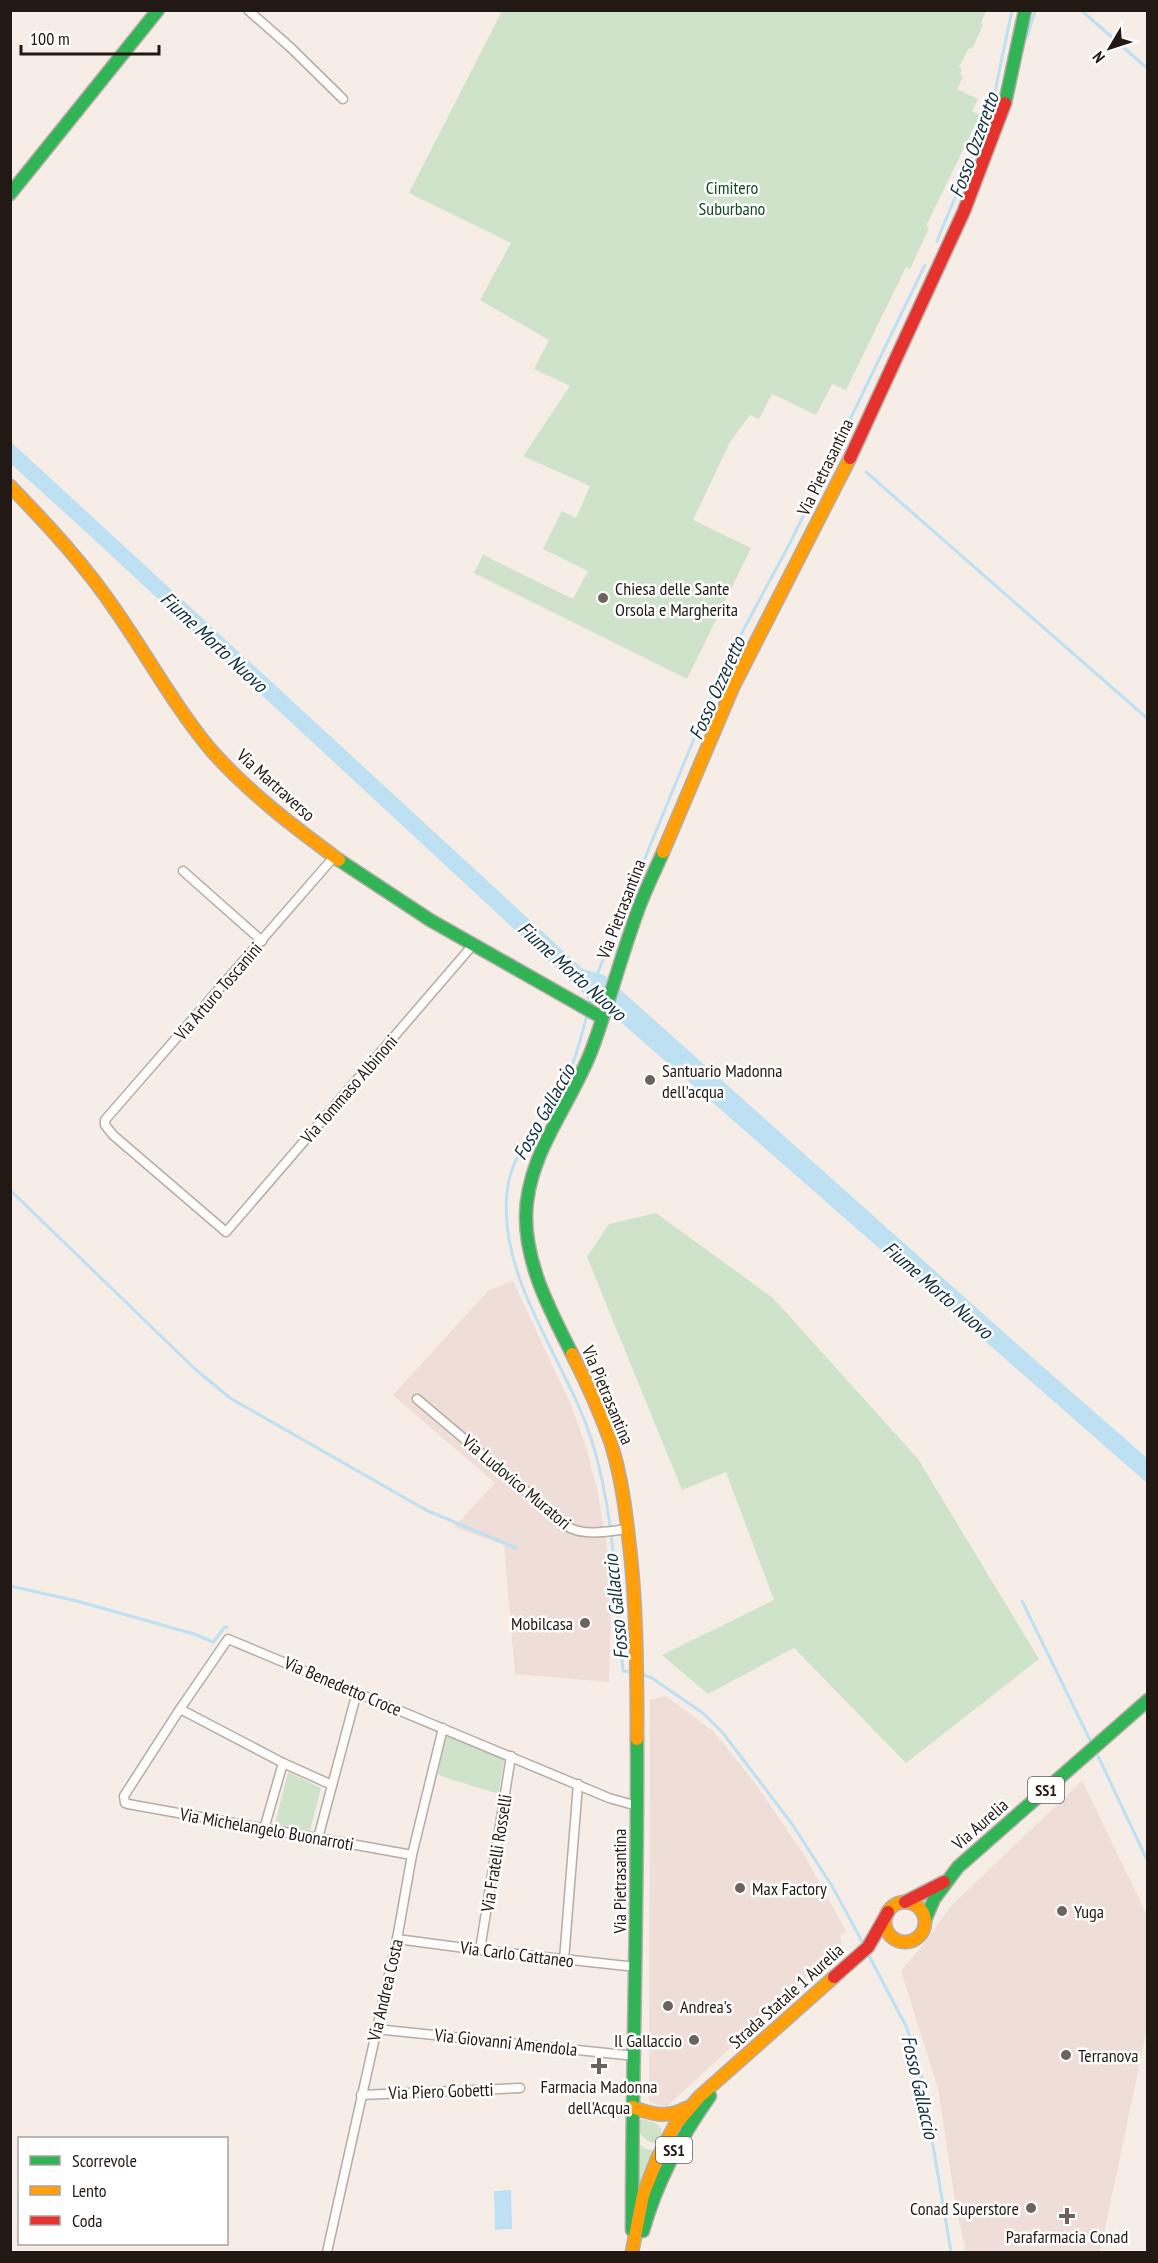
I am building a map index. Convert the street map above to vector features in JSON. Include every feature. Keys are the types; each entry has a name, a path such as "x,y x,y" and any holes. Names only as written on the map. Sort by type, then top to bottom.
{"street":[{"path":"10,194 158,10"},
{"path":"248,10 343,99"},
{"name":"Via Pietrasantina","path":"634,2252 632,2108 636,1967 638,1662 636,1601 622,1488 611,1444 597,1407 541,1287 531,1257 526,1218 529,1184 538,1158 579,1080 592,1048 600,1015 638,909 733,687 835,490 964,212 1006,101 1025,10"},
{"name":"Via Martraverso","path":"10,486 70,549 115,608 211,749 255,793 333,858 472,946 600,1015"},
{"name":"Via Arturo Toscanini","path":"226,1232 113,1135 105,1125 107,1116 333,858"},
{"path":"183,871 262,941"},
{"name":"Via Tommaso Albinoni","path":"226,1232 472,946"},
{"name":"Via Ludovico Muratori","path":"417,1399 570,1528 576,1531 600,1532 628,1529"},
{"name":"Via Benedetto Croce","path":"124,1800 127,1789 228,1639 609,1798 637,1806"},
{"path":"318,1838 357,1692"},
{"name":"Via Aurelia","path":"925,1920 945,1881 958,1867 1148,1700"},
{"path":"180,1709 283,1763 332,1785"},
{"name":"Via Andrea Costa","path":"327,2253 398,1939 412,1855 443,1728"},
{"name":"Via Fratelli Rosselli","path":"480,1950 511,1756"},
{"path":"264,1829 283,1763"},
{"path":"564,1960 578,1784"},
{"name":"Via Michelangelo Buonarroti","path":"124,1800 126,1804 412,1855"},
{"name":"Via Aurelia","path":"905,1902 945,1881"},
{"path":"905,1902 918,1907 925,1920"},
{"name":"SS1","path":"868,1947 888,1912 895,1905 905,1902"},
{"path":"888,1912 887,1929 899,1941"},
{"name":"SS1","path":"868,1947 909,1941 924,1929 925,1920"},
{"name":"Via Carlo Cattaneo","path":"398,1939 636,1967"},
{"name":"Strada Statale 1 Aurelia","path":"634,2252 641,2201 657,2159 675,2125 696,2100 868,1947"},
{"name":"Via Giovanni Amendola","path":"376,2029 635,2056"},
{"name":"Strada Statale 1 Aurelia","path":"634,2252 663,2172 693,2119 727,2073"},
{"name":"Via Piero Gobetti","path":"361,2095 520,2088"},
{"path":"632,2108 653,2115 668,2116 681,2111 696,2100"}],"shaded area":[{"path":"513,1281 571,1405 597,1488 607,1547 611,1607 609,1682 515,1674 504,1545 454,1527 495,1483 393,1395 489,1290"},
{"path":"666,1696 714,1732 755,1783 806,1858 846,1931 840,1936 842,1945 665,2108 649,2101 650,1700"},
{"path":"1082,1781 1148,1917 1147,2029 1100,2252 966,2252 957,2213 938,2088 901,1971 950,1907"}],"green space":[{"name":"Cimitero Suburbano","path":"502,11 986,11 981,23 983,25 972,49 969,48 959,67 962,69 960,74 963,77 957,89 978,99 972,111 980,115 926,226 929,228 910,269 906,267 846,390 832,384 816,415 772,394 759,419 750,415 730,442 693,520 751,548 687,679 474,573 483,555 573,599 588,571 543,549 562,511 576,518 590,486 523,456 570,386 534,369 549,340 480,300 511,243 409,193"},
{"path":"656,1213 773,1298 918,1459 1039,1659 906,1763 794,1648 708,1694 662,1655 774,1600 726,1472 682,1490 587,1257 609,1224"},
{"path":"449,1736 502,1757 504,1761 499,1791 496,1793 440,1776 438,1773 445,1738"},
{"path":"288,1772 321,1788 310,1831 275,1824"},
{"path":"641,2119 654,2122 661,2128 662,2136 658,2143 646,2140 641,2134 637,2123"},
{"path":"635,2141 646,2149 656,2151 637,2201"}],"water":[{"name":"Fiume Morto Nuovo","path":"10,441 583,969 604,975 1147,1458 1147,1483 599,1003 596,1006 590,1003 584,994 11,464"},
{"path":"511,2190 512,2229 495,2230 494,2191"}],"waterway":[{"name":"Fosso Ozzeretto","path":"937,241 991,111 1012,10"},
{"path":"1027,37 1035,10"},
{"path":"1081,10 1148,69"},
{"name":"Fosso Ozzeretto","path":"596,977 724,666 790,543 925,265"},
{"path":"866,472 1148,719"},
{"name":"Fosso Gallaccio","path":"588,1012 569,1074 514,1164 507,1192 507,1224 513,1256 523,1287 580,1408 599,1466 610,1524 623,1671 632,1672"},
{"path":"10,1190 195,1369 230,1398 426,1510 516,1548"},
{"path":"10,1586 77,1601 194,1634 213,1642 227,1627"},
{"path":"1022,1601 1090,1740"},
{"name":"Fosso Gallaccio","path":"642,1674 652,1678 704,1714 723,1733 792,1824 832,1886 864,1945"},
{"path":"1098,1756 1148,1862"},
{"name":"Fosso Gallaccio","path":"868,1954 907,2028 921,2074 951,2252"}],"traffic: fast":[{"path":"10,194 158,10"},
{"path":"1005,103 1025,10"},
{"path":"572,1354 548,1305 530,1253 526,1217 528,1194 541,1151 592,1049 638,910 663,852"},
{"path":"339,860 430,920 601,1017"},
{"path":"925,1920 934,1899 958,1867 1148,1700"},
{"path":"632,2230 637,1739"},
{"path":"643,2231 655,2195 671,2160 710,2096"}],"traffic: slow":[{"path":"663,852 733,687 850,458"},
{"path":"10,486 92,578 128,628 185,717 211,750 256,795 339,860"},
{"path":"572,1354 611,1443 624,1499 635,1610 637,1739"},
{"path":"905,1902 919,1908 925,1922 919,1936 905,1942 891,1936 885,1922 891,1908 905,1902"},
{"path":"632,2252 643,2195 657,2159 675,2125 700,2096 834,1977"},
{"path":"632,2107 659,2114 672,2113 686,2108"}],"traffic: jam":[{"path":"850,458 964,211 1005,103"},
{"path":"905,1902 944,1882"},
{"path":"834,1977 868,1947 888,1912"}],"place":[{"name":"Chiesa delle Sante Orsola e Margherita","path":"603,598"},
{"name":"Santuario Madonna dell'acqua","path":"650,1080"},
{"name":"Mobilcasa","path":"585,1623"},
{"name":"Max Factory","path":"740,1888"},
{"name":"Yuga","path":"1062,1911"},
{"name":"Andrea's","path":"668,2006"},
{"name":"Il Gallaccio","path":"694,2040"},
{"name":"Terranova","path":"1066,2055"},
{"name":"Farmacia Madonna dell'Acqua","path":"599,2066"},
{"name":"Conad Superstore","path":"1031,2208"},
{"name":"Parafarmacia Conad","path":"1067,2216"}]}
